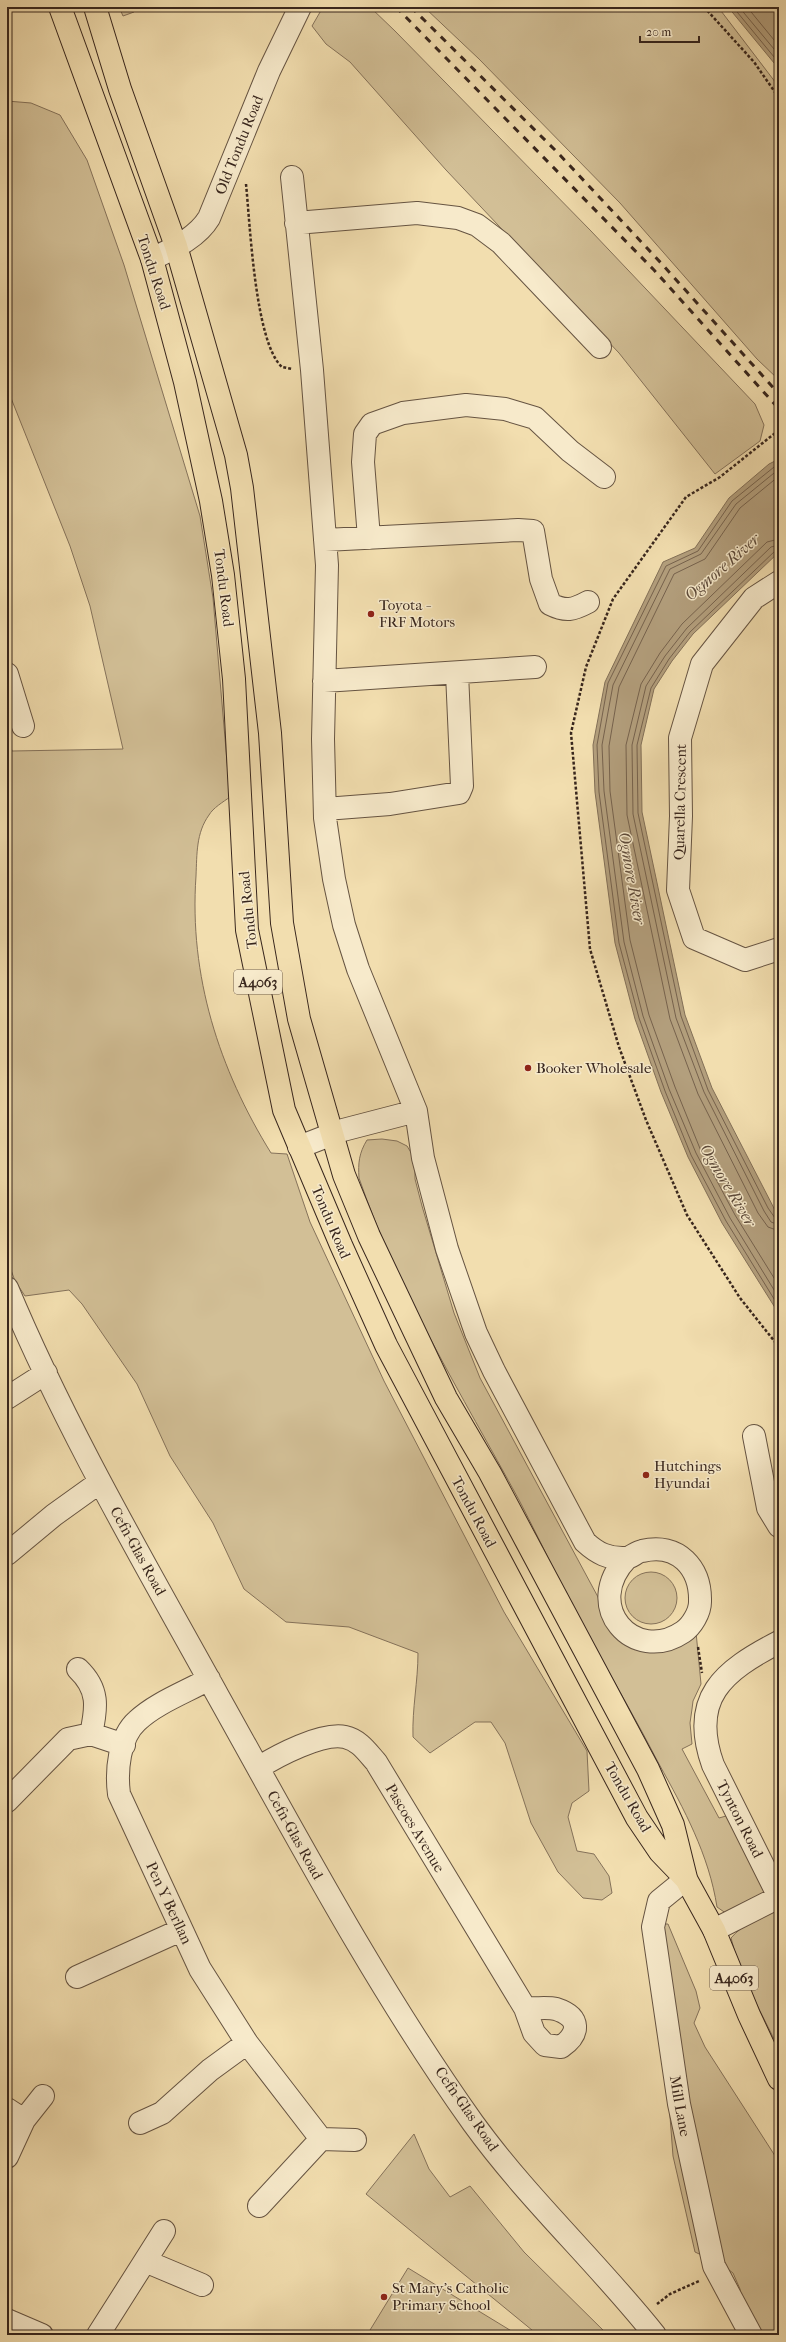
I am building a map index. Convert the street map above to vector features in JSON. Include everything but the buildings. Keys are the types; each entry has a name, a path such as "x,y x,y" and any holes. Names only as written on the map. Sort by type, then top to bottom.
{"main road":[{"name":"Tondu Road","path":"60,7 152,259 185,382 211,501 223,575 234,679 247,930 284,1110 386,1345 637,1818 660,1852 686,1879 714,1930 749,2015 779,2079"},
{"name":"Tondu Road","path":"95,7 120,89 176,246 236,455 242,488 270,733 282,923 299,1019 344,1175 369,1236 446,1398 490,1473 648,1769 674,1825 686,1879"}],"street":[{"name":"Old Tondu Road","path":"152,259 176,246 201,229 209,218 268,71 300,7"},
{"path":"292,177 312,370 327,565 324,681 325,809 334,880 344,925 358,969 416,1111 423,1158 446,1249 462,1296 494,1371 585,1542 597,1554 627,1558 641,1551 666,1550 681,1557 695,1572 700,1587 700,1606 694,1620 685,1631 671,1640 652,1642 636,1639 617,1624 610,1610 608,1593 610,1583 616,1569 627,1558"},
{"path":"296,223 417,213 458,218 477,225 501,243 600,347"},
{"path":"369,538 363,462 364,434 372,424 402,413 466,405 504,409 535,418 570,451 604,477"},
{"path":"325,540 518,530 533,532 541,579 550,604 561,610 571,610 588,602"},
{"name":"Quarella Crescent","path":"779,582 754,598 702,664 680,738 681,816 678,890 694,938 745,960 779,948"},
{"path":"324,681 535,667"},
{"path":"325,809 390,804 459,793 462,786 457,673"},
{"path":"7,674 23,726"},
{"path":"299,1147 333,1134 416,1111"},
{"name":"Cefn-Glas Road","path":"7,1288 46,1373 100,1482 317,1874 400,2012 474,2123 530,2195 655,2335"},
{"path":"7,1398 46,1373"},
{"path":"754,1436 768,1508 779,1526"},
{"path":"7,1554 54,1515 100,1482"},
{"name":"Tynton Road","path":"779,1642 729,1672 722,1679 708,1704 706,1718 708,1751 713,1766 779,1897"},
{"path":"78,1669 88,1678 94,1691 94,1720 91,1734"},
{"name":"Pen Y Berllan","path":"209,1679 146,1714 135,1722 124,1745 117,1778 119,1794 180,1930 200,1969 247,2043 321,2139"},
{"path":"7,1801 68,1739 91,1734 124,1745"},
{"name":"Pascoes Avenue","path":"258,1768 276,1756 314,1742 336,1736 346,1737 360,1744 376,1762 525,2008"},
{"name":"Mill Lane","path":"686,1879 659,1902 653,1927 679,2104 714,2266 750,2335"},
{"path":"714,1930 779,1897"},
{"path":"77,1977 180,1930"},
{"path":"140,2123 162,2113 210,2070 247,2043"},
{"path":"7,2157 15,2114 43,2096"},
{"path":"259,2206 321,2139 356,2140"},
{"path":"98,2335 164,2231"},
{"path":"145,2261 202,2285"},
{"path":"7,2320 42,2335"}],"path":[{"path":"704,7 754,62 779,98"},
{"path":"245,176 254,284 271,353 282,367 312,370"},
{"path":"779,430 720,477 686,497 614,599 586,667 571,733 590,949 619,1047 646,1120 687,1215 740,1298 779,1347"},
{"path":"670,2294 718,2273"}],"shaded area":[{"path":"119,7 135,7 134,12 123,16"},
{"path":"323,7 370,7 395,31 591,231 755,404 764,425 760,441 715,474 619,353 446,170 350,62 326,44 312,26"},
{"path":"424,7 718,7 779,87 779,380 757,359 620,203 479,59"},
{"path":"7,101 31,103 60,115 87,160 124,265 200,516 213,598 230,797 211,812 205,822 199,836 197,852 195,913 197,950 211,1020 236,1088 271,1153 287,1154 310,1222 384,1381 504,1612 587,1751 589,1791 572,1803 568,1817 577,1851 594,1854 609,1876 612,1893 602,1900 583,1898 558,1872 531,1823 505,1743 491,1722 475,1722 430,1753 413,1737 413,1716 418,1653 349,1627 286,1622 244,1589 213,1523 170,1456 137,1384 82,1304 69,1290 25,1296 15,1281 7,1259 7,733 12,751 123,749 90,606 70,546 7,388"},
{"path":"382,1139 397,1141 407,1146 415,1159 415,1179 422,1206 454,1313 480,1378 612,1623 629,1639 696,1632 701,1684 693,1701 690,1723 692,1744 682,1749 719,1818 726,1816 766,1892 727,1914 717,1907 702,1851 686,1815 636,1720 576,1612 519,1500 432,1342 392,1262 359,1178 360,1158 362,1149 367,1140"},
{"path":"646,1572 656,1572 670,1579 677,1593 677,1603 670,1617 656,1624 646,1624 636,1620 629,1613 625,1603 625,1593 629,1583 636,1576"},
{"path":"776,1911 779,1914 779,2049 746,1981 731,1938 740,1929"},
{"path":"662,1924 668,1924 696,1991 700,2008 694,2023 705,2047 779,2162 779,2335 757,2335 742,2305 740,2289 733,2273 721,2264 695,2252 673,2156 662,2011"},
{"path":"414,2134 429,2169 450,2197 470,2186 524,2252 608,2335 538,2335 366,2194"},
{"path":"408,2268 518,2335 367,2335"}],"water":[{"path":"728,7 779,7 779,69"},
{"name":"Ogmore River","path":"779,459 779,552 693,634 672,661 654,689 641,745 642,812 685,1015 712,1088 779,1218 779,1314 722,1223 688,1157 661,1092 635,1019 615,943 595,792 593,745 605,682 663,562 695,548 729,498 769,464"}],"railway":[{"path":"396,7 654,270 779,409"},
{"path":"411,7 558,153 661,263 779,394"}],"place":[{"name":"Toyota - FRF Motors","path":"371,614"},
{"name":"Booker Wholesale","path":"528,1068"},
{"name":"Hutchings Hyundai","path":"646,1475"},
{"name":"St Mary's Catholic Primary School","path":"384,2297"}]}
